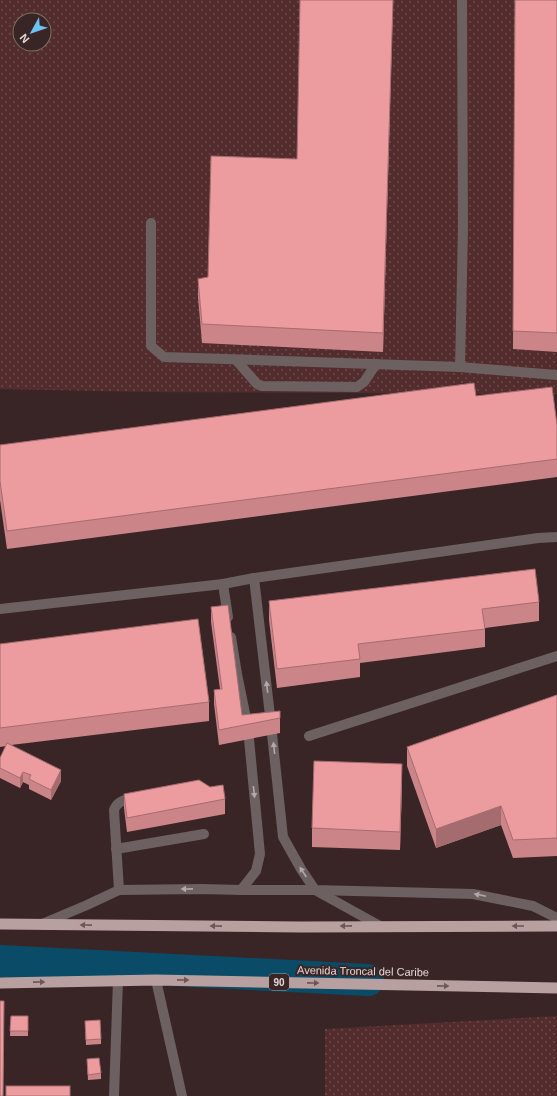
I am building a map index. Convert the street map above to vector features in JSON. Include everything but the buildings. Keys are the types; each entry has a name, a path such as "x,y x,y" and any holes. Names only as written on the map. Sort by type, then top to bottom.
{"highway":[{"path":"0,924 300,927 557,926"},
{"name":"Avenida Troncal del Caribe","path":"0,983 156,980 557,988"}],"street":[{"path":"460,367 463,229 462,0"},
{"path":"151,222 151,346 164,357 460,367 557,375"},
{"path":"236,360 257,384 262,386 357,387 364,382 376,364"},
{"path":"0,609 223,584 254,578 538,538 557,537"},
{"path":"254,578 283,836 301,870 315,890 380,926"},
{"path":"223,584 248,734 260,854 256,871 241,890"},
{"path":"309,736 557,656"},
{"path":"119,890 114,810 120,801 149,797"},
{"path":"116,849 204,834"},
{"path":"42,924 119,890 202,889 473,894 533,906 557,918"},
{"path":"114,1096 118,980"},
{"path":"156,980 182,1096"}],"shaded area":[{"path":"0,0 557,0 557,394 148,392 0,389"},
{"path":"557,1016 557,1096 325,1096 325,1029"}],"waterway":[{"path":"0,961 368,980"}]}
